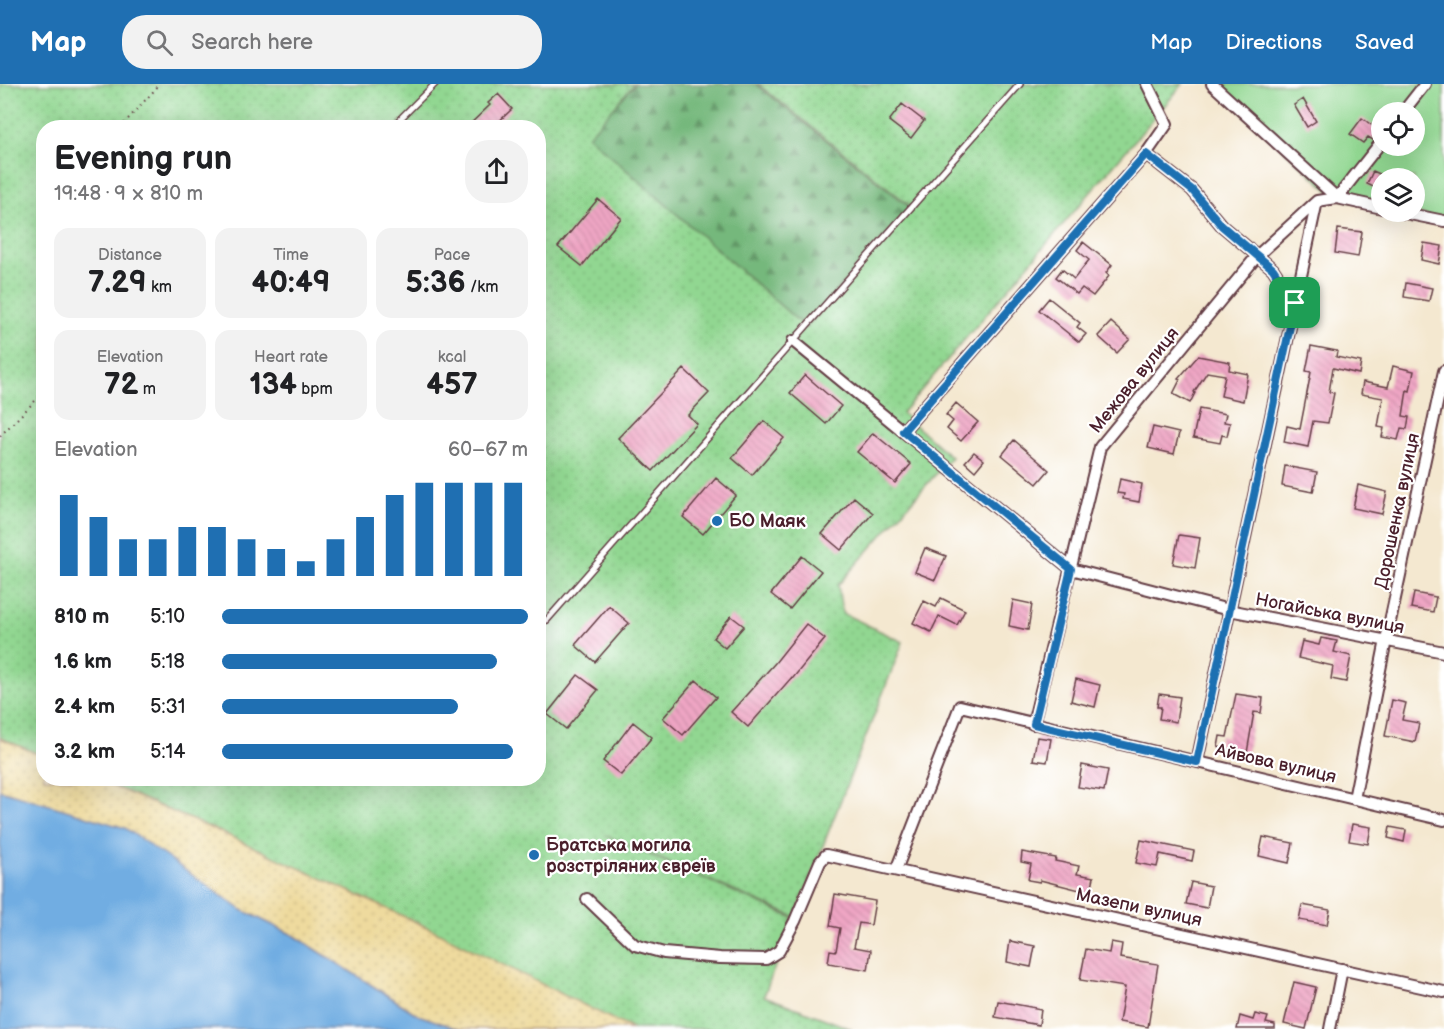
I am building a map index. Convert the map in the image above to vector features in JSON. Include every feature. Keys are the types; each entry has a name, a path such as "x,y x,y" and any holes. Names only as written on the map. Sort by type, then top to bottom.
{"street":[{"path":"903,431 1146,154 1167,124 1148,84"},
{"path":"1212,84 1337,198"},
{"path":"1411,102 1425,84"},
{"path":"1146,154 1192,190 1222,226 1273,269 1295,303"},
{"path":"1337,198 1371,155"},
{"path":"1197,762 1317,201 1337,198 1371,206"},
{"name":"Межова вулиця","path":"1034,724 1100,447 1257,256 1317,201"},
{"path":"1425,217 1444,221"},
{"name":"Ногайська вулиця","path":"793,341 1071,569 1229,610 1444,652"},
{"name":"Дорошенка вулиця","path":"1354,799 1444,371"},
{"name":"Айвова вулиця","path":"896,870 960,706 1444,820"},
{"name":"Мазепи вулиця","path":"587,899 635,945 664,953 766,959 778,951 795,921 820,862 826,855 1444,992"},
{"path":"1330,1029 1342,969"}],"lane":[{"path":"399,120 435,84"},
{"path":"547,620 1020,84"}],"path":[{"path":"127,120 160,84"},
{"path":"0,436 36,400"}],"green space":[{"path":"0,84 634,84 589,136 806,328 912,207 758,84 1183,84 902,413 951,457 838,585 842,613 903,642 795,917 605,835 793,918 764,996 852,1029 632,1029 227,835 112,786 546,786 546,120 36,120 36,753 0,738"},
{"path":"635,84 756,84 910,207 805,327 588,136"},
{"path":"1212,84 1444,84 1444,221 1425,215 1425,168 1371,168 1371,206 1337,198"}],"sand":[{"path":"0,738 36,753 36,786 112,786 227,835 431,929 632,1029 458,1029 418,1015 295,936 242,910 125,829 0,790"}],"water":[{"path":"0,790 125,828 242,910 295,936 418,1015 458,1029 0,1029"}],"building":[{"path":"498,94 512,109 500,120 474,120 490,105 488,103"},
{"path":"1303,99 1316,121 1307,127 1294,105"},
{"path":"902,104 924,121 911,138 889,121"},
{"path":"1362,118 1371,125 1371,139 1368,137 1363,143 1350,134"},
{"path":"598,199 621,218 582,266 558,247"},
{"path":"1338,229 1362,232 1358,257 1335,253"},
{"path":"1083,242 1112,265 1106,273 1109,276 1093,296 1082,288 1077,294 1056,277 1062,269 1074,279 1089,260 1077,250"},
{"path":"1424,243 1442,246 1439,264 1421,260"},
{"path":"1406,283 1432,288 1429,301 1404,297"},
{"path":"1049,298 1080,323 1077,327 1086,334 1079,342 1039,310"},
{"path":"1111,322 1130,339 1117,353 1098,336"},
{"path":"1311,346 1337,351 1336,357 1361,362 1359,374 1333,368 1329,392 1334,393 1328,423 1313,421 1308,447 1284,442 1287,426 1300,429 1311,372 1306,371"},
{"path":"1198,356 1230,362 1229,370 1248,374 1243,401 1221,396 1225,375 1207,372 1190,403 1173,394 1180,380 1178,379"},
{"path":"1393,366 1414,371 1410,391 1407,390 1403,416 1409,417 1407,429 1401,428 1398,440 1382,437 1384,428 1378,427 1383,398 1361,394 1363,382 1388,387"},
{"path":"684,369 709,393 688,415 697,424 653,471 618,438"},
{"path":"805,375 841,406 826,424 790,393"},
{"path":"956,403 978,422 961,441 947,429 953,421 946,415"},
{"path":"1199,409 1226,414 1224,422 1230,423 1227,436 1222,435 1220,443 1193,438"},
{"path":"764,421 784,438 752,475 732,458"},
{"path":"1153,427 1179,433 1174,454 1148,448"},
{"path":"873,433 911,464 895,483 857,452"},
{"path":"1014,440 1049,470 1037,484 1002,455"},
{"path":"974,452 984,460 975,471 965,462"},
{"path":"1285,466 1317,472 1313,492 1282,486"},
{"path":"716,478 736,495 703,534 683,517"},
{"path":"1120,479 1142,484 1139,502 1123,499 1124,494 1117,493"},
{"path":"1358,485 1387,492 1382,514 1353,508"},
{"path":"854,497 873,513 841,550 822,534"},
{"path":"1179,535 1200,538 1195,568 1173,564"},
{"path":"925,548 946,556 935,580 915,572"},
{"path":"802,556 821,571 790,609 771,594"},
{"path":"1414,593 1436,597 1433,612 1411,608"},
{"path":"941,598 965,610 957,625 939,616 931,632 913,623 924,601 936,607"},
{"path":"1013,600 1032,604 1028,630 1009,626"},
{"path":"609,606 629,623 595,662 575,645"},
{"path":"731,616 744,626 725,648 713,638"},
{"path":"806,624 825,639 748,727 731,712"},
{"path":"1321,638 1337,641 1334,652 1351,656 1346,682 1331,679 1333,666 1298,658 1302,641 1319,645"},
{"path":"578,675 598,690 566,729 547,714"},
{"path":"1076,679 1100,685 1095,707 1071,701"},
{"path":"696,680 716,697 683,735 663,718"},
{"path":"1159,694 1180,697 1176,722 1159,719 1161,707 1157,707"},
{"path":"1236,694 1263,698 1261,713 1254,712 1247,753 1218,747 1220,736 1227,737"},
{"path":"1392,700 1406,703 1402,720 1419,723 1415,742 1385,736"},
{"path":"633,722 652,737 621,775 603,761"},
{"path":"1037,737 1051,739 1047,762 1033,760"},
{"path":"1082,765 1108,770 1104,791 1078,787"},
{"path":"1352,824 1371,827 1368,844 1349,841"},
{"path":"1390,827 1406,830 1404,842 1388,838"},
{"path":"1263,837 1293,843 1289,863 1259,856"},
{"path":"1141,840 1194,851 1192,861 1160,854 1157,867 1136,863"},
{"path":"1022,852 1056,858 1055,861 1079,866 1077,874 1094,877 1089,899 1079,897 1080,890 1040,880 1040,882 1028,880 1031,864 1021,862"},
{"path":"1191,882 1211,886 1207,908 1186,904"},
{"path":"835,894 875,901 871,925 859,923 854,947 871,950 868,970 828,963 830,950 836,951 840,928 830,926"},
{"path":"1302,905 1330,910 1327,925 1299,920"},
{"path":"1010,941 1035,946 1031,967 1007,962"},
{"path":"1111,942 1122,944 1120,958 1158,964 1148,1027 1119,1022 1125,987 1080,980 1086,949 1109,953"},
{"path":"1294,982 1316,987 1306,1029 1284,1024"},
{"path":"998,1001 1041,1009 1039,1025 995,1017"},
{"path":"1255,1014 1268,1017 1266,1023 1275,1025 1275,1029 1237,1029 1240,1016 1253,1020"}],"place":[{"name":"БО Маяк","path":"717,521"},
{"name":"Братська могила розстріляних євреїв","path":"534,855"}],"route":[{"path":"1146,154 1192,190 1222,226 1273,269 1295,303 1197,762 1034,724 1071,569 903,431 1146,154"}]}
